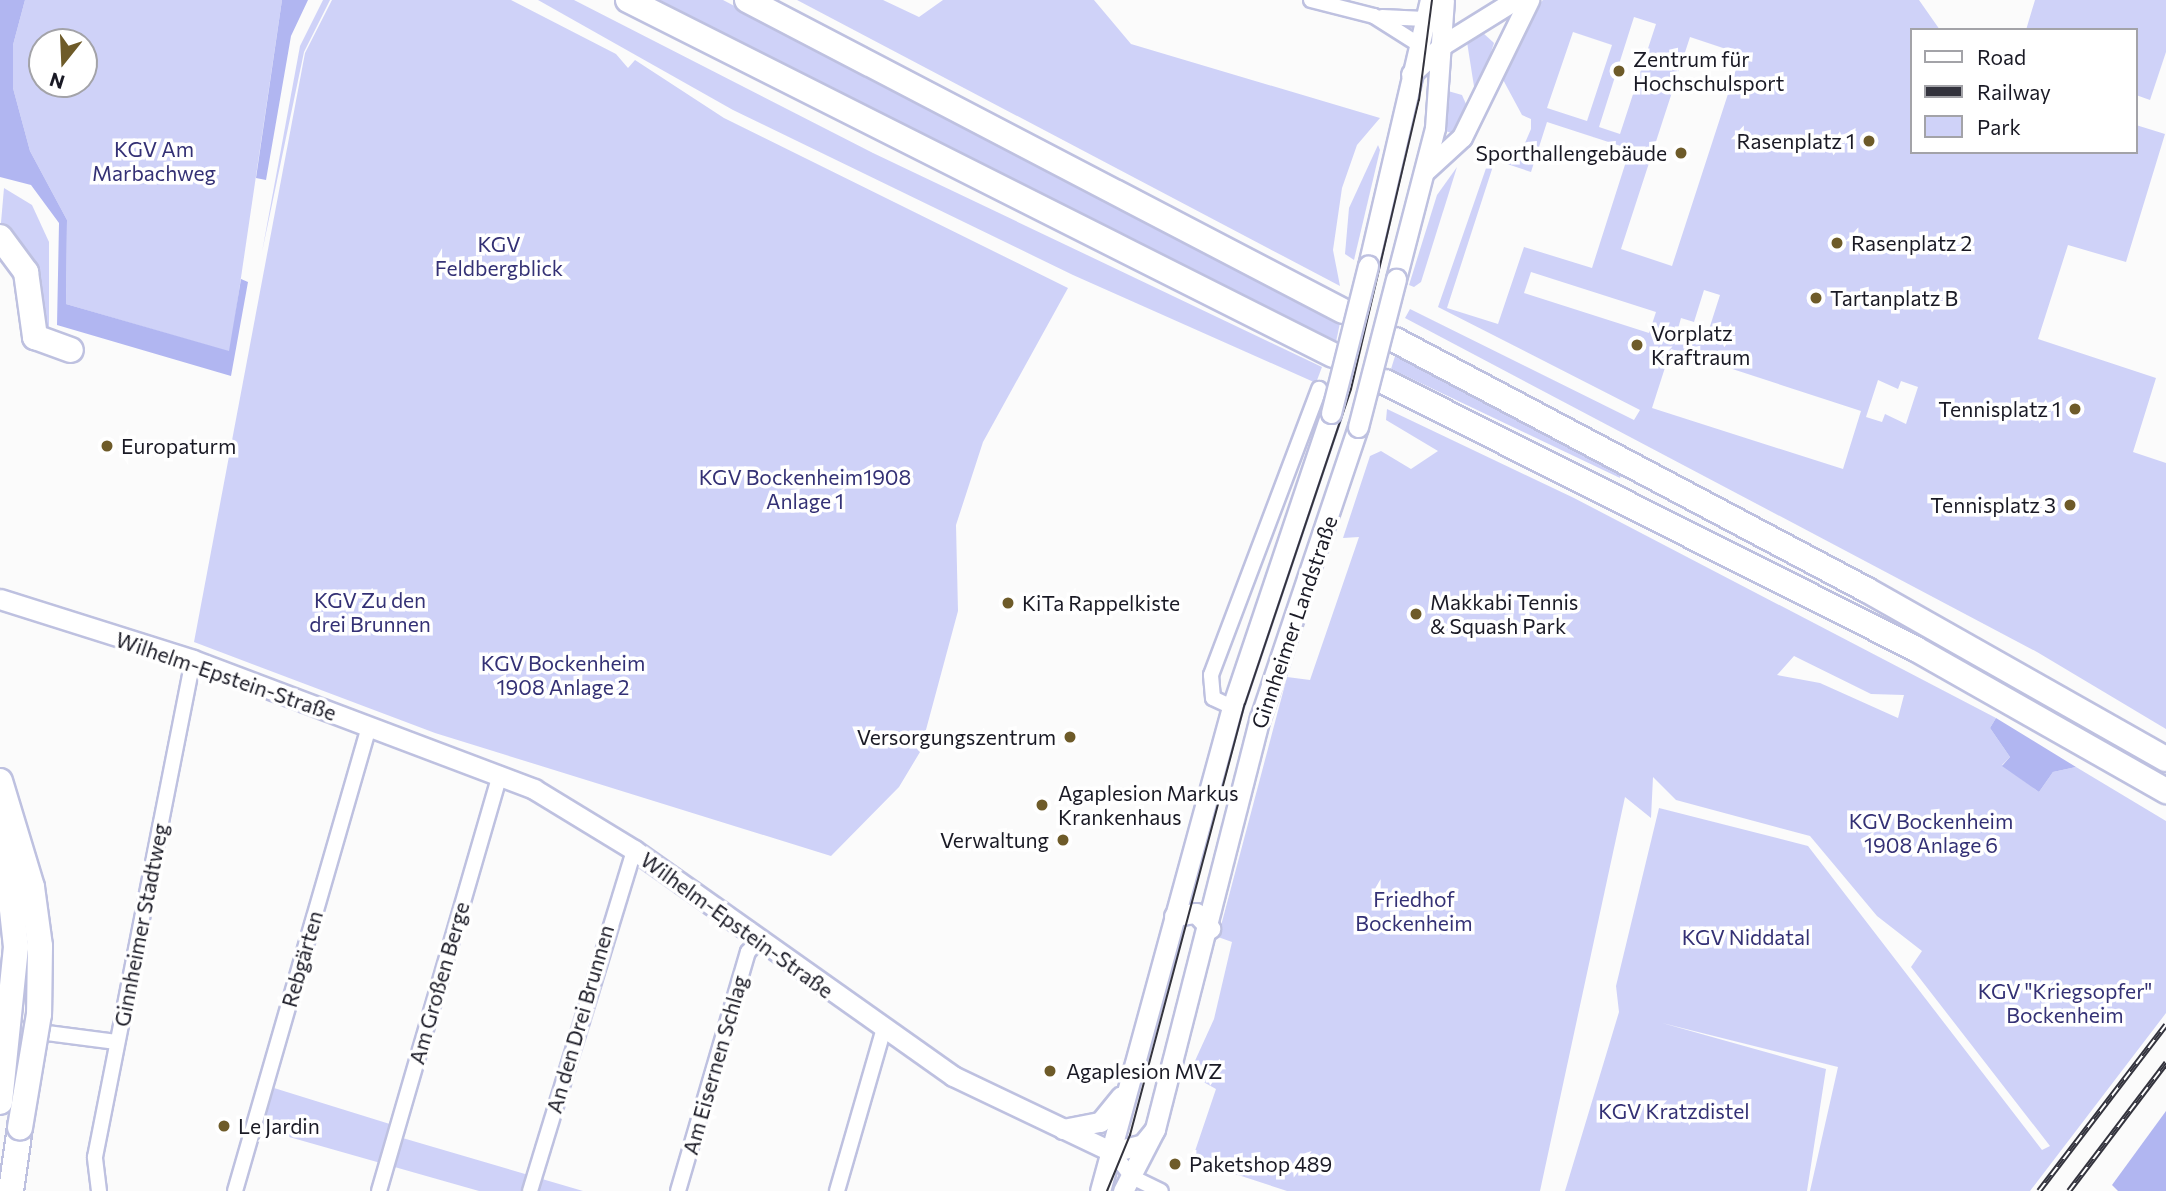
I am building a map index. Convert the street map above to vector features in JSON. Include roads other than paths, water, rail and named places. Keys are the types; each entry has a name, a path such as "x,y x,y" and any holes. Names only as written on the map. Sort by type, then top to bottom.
{"highway":[{"path":"628,0 1333,355"},
{"path":"747,0 1343,311"},
{"path":"0,237 26,272 35,337 71,350"},
{"path":"1395,340 1929,624 2166,759"},
{"path":"1385,382 1916,649 2166,791"},
{"path":"0,781 33,887 40,947 39,1014 11,1191"},
{"path":"0,816 16,947 0,1102"}],"main road":[{"name":"Ginnheimer Landstraße","path":"1100,1191 1112,1152 1124,1090 1232,707 1331,413 1368,266 1410,75 1419,44 1433,14 1444,0"},
{"path":"1410,75 1444,44 1515,0"},
{"path":"1425,171 1462,137 1497,59 1529,0"},
{"name":"Ginnheimer Landstraße","path":"1127,1184 1155,1129 1210,928 1264,705 1358,427 1425,171 1444,44 1433,14"},
{"path":"1433,14 1476,24 1496,32 1497,59"},
{"name":"Wilhelm-Epstein-Straße","path":"0,599 360,723 500,774 562,802 634,850 883,1032 953,1076 1112,1152"},
{"path":"1174,916 1196,913 1210,928"},
{"path":"1062,1129 1104,1119 1124,1090"},
{"path":"1112,1152 1143,1144 1155,1129"}],"street":[{"path":"1311,0 1343,4 1374,16 1419,44"},
{"path":"1374,16 1433,14"},
{"name":"Ginnheimer Landstraße","path":"1232,707 1213,698 1211,675 1270,525 1319,389"},
{"name":"Ginnheimer Stadtweg","path":"99,1191 95,1157 191,665"},
{"name":"Rebgärten","path":"235,1191 360,723"},
{"name":"Am Großen Berge","path":"379,1191 500,774"},
{"name":"An den Drei Brunnen","path":"530,1191 634,850"},
{"name":"Am Eisernen Schlag","path":"678,1191 748,953 758,941"},
{"path":"0,1027 117,1042"},
{"path":"837,1191 883,1032"},
{"path":"1112,1152 1127,1184 1161,1191"}],"tunnel":[{"path":"1343,311 1395,340"},
{"path":"1333,355 1385,382"}],"tram line":[{"path":"1107,1191 1130,1135 1245,704 1351,389 1419,100 1432,0"}],"railway":[{"path":"2039,1191 2166,1025"},
{"path":"2069,1191 2166,1063"}],"place":[{"name":"Zentrum für Hochschulsport","path":"1619,71"},
{"name":"Rasenplatz 1","path":"1869,141"},
{"name":"Sporthallengebäude","path":"1681,153"},
{"name":"Rasenplatz 2","path":"1837,243"},
{"name":"Tartanplatz B","path":"1816,298"},
{"name":"Vorplatz Kraftraum","path":"1637,345"},
{"name":"Tennisplatz 1","path":"2075,409"},
{"name":"Europaturm","path":"107,446"},
{"name":"Tennisplatz 3","path":"2070,505"},
{"name":"KiTa Rappelkiste","path":"1008,603"},
{"name":"Makkabi Tennis & Squash Park","path":"1416,614"},
{"name":"Versorgungszentrum","path":"1070,737"},
{"name":"Agaplesion Markus Krankenhaus","path":"1042,805"},
{"name":"Verwaltung","path":"1063,840"},
{"name":"Agaplesion MVZ","path":"1050,1071"},
{"name":"Le Jardin","path":"224,1126"},
{"name":"Paketshop 489","path":"1175,1164"}],"park label":[{"name":"KGV Am Marbachweg","path":"154,161"},
{"name":"KGV Feldbergblick","path":"499,256"},
{"name":"KGV Bockenheim1908 Anlage 1","path":"805,489"},
{"name":"KGV Zu den drei Brunnen","path":"370,612"},
{"name":"KGV Bockenheim 1908 Anlage 2","path":"563,675"},
{"name":"KGV Bockenheim 1908 Anlage 6","path":"1931,833"},
{"name":"Friedhof Bockenheim","path":"1414,911"},
{"name":"KGV Niddatal","path":"1746,937"},
{"name":"KGV \"Kriegsopfer\" Bockenheim","path":"2065,1003"},
{"name":"KGV Kratzdistel","path":"1674,1111"}]}
